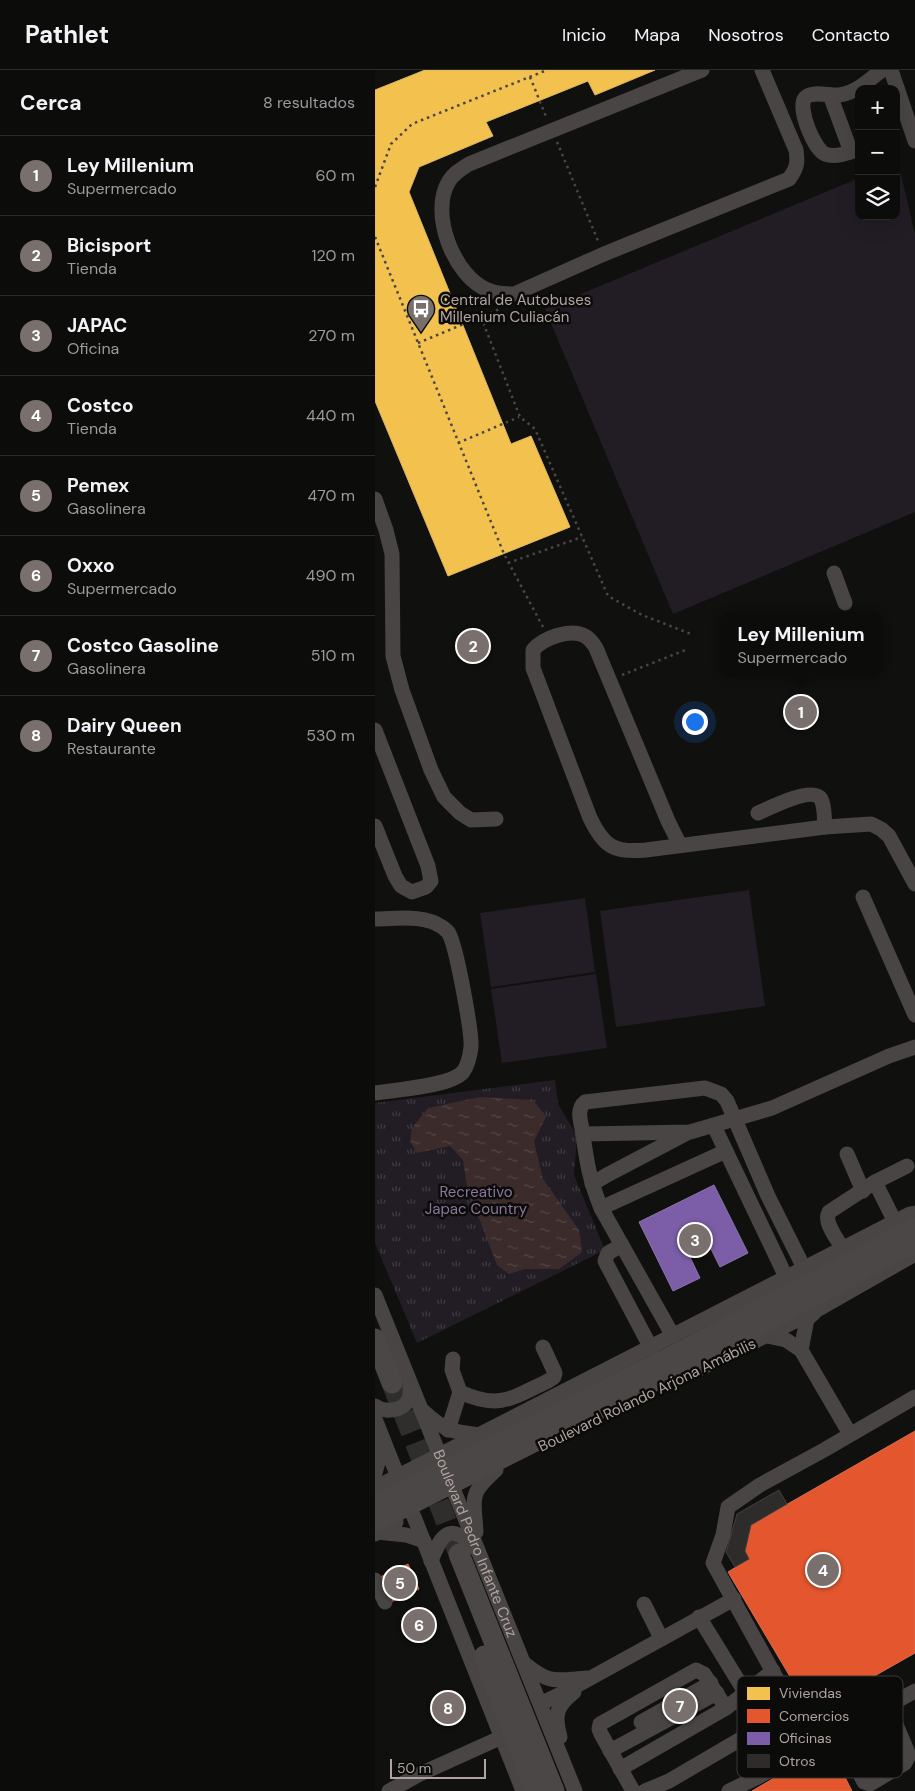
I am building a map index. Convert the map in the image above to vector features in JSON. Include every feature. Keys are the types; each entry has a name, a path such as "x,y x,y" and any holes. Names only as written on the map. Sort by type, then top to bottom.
{"highway":[{"name":"Boulevard Pedro Infante Cruz","path":"375,1339 386,1388"},
{"name":"Boulevard Pedro Infante Cruz","path":"458,1554 535,1791"},
{"name":"Boulevard Pedro Infante Cruz","path":"458,1554 553,1791"}],"main road":[{"path":"903,1242 915,1227"},
{"name":"Boulevard Rolando Arjona Amábilis","path":"680,1351 903,1242"},
{"path":"375,1504 680,1351"},
{"path":"376,1530 680,1351"}],"street":[{"path":"702,70 469,164 457,172 449,181 442,201 442,215 450,248 465,273 487,290 500,294 514,294 603,254 789,179 797,169 796,150 764,71"},
{"path":"864,85 882,70"},
{"path":"891,70 915,141"},
{"path":"830,95 855,150 827,155 821,151 806,124 802,109 803,102 810,95 843,94 855,91"},
{"path":"375,499 392,554 393,656 402,690 431,770 444,797 460,814 471,820 496,820"},
{"path":"834,573 845,603"},
{"path":"680,845 668,821 611,680 596,648 584,636 577,633 567,634 542,642 533,650 533,668 598,834 615,850 632,851 825,827 871,824 881,829 897,850 915,884"},
{"path":"375,730 428,866 431,881 426,887 412,892 401,886 395,876 375,826"},
{"path":"758,813 802,795 815,795 820,798 823,805 825,827"},
{"path":"863,897 915,1015"},
{"path":"375,919 409,918 441,926 449,932 462,979 471,1045 469,1061 463,1072 454,1079 441,1083 375,1093"},
{"path":"592,1184 607,1174 690,1132 772,1108 915,1046"},
{"path":"680,1351 601,1208 587,1167 579,1111 582,1104 585,1102 705,1088 721,1094 727,1101 736,1119 781,1223 804,1268"},
{"path":"714,1126 786,1277"},
{"path":"583,1134 690,1132"},
{"path":"601,1208 726,1151"},
{"path":"847,1154 863,1191"},
{"path":"842,1248 829,1225 827,1215 829,1212 875,1182 907,1166"},
{"path":"875,1182 903,1242"},
{"name":"Boulevard Rolando Arjona Amábilis","path":"376,1530 817,1310 903,1242 915,1213"},
{"path":"763,1232 781,1223"},
{"name":"Boulevard Rolando Arjona Amábilis","path":"377,1482 398,1478 651,1348 680,1351 786,1277 842,1248 903,1242"},
{"path":"622,1245 608,1253 605,1261 651,1348"},
{"name":"Boulevard Pedro Infante Cruz","path":"375,1296 386,1388 420,1408 454,1491 458,1554 502,1737 523,1791"},
{"path":"801,1350 807,1319 817,1310"},
{"path":"767,1336 786,1340 801,1350 850,1434"},
{"path":"460,1392 479,1400 498,1402 548,1381 554,1377 555,1373 543,1347"},
{"path":"448,1430 460,1392 452,1370 453,1359"},
{"path":"776,1676 713,1563 723,1535 728,1507 760,1485 915,1397"},
{"path":"420,1408 448,1430 457,1433 481,1435"},
{"path":"376,1421 381,1439 377,1482"},
{"name":"Boulevard Pedro Infante Cruz","path":"376,1421 424,1541 458,1554 525,1664 575,1791"},
{"path":"458,1554 479,1484 496,1470"},
{"path":"376,1530 406,1535 424,1541"},
{"path":"375,1580 385,1602"},
{"path":"536,1694 544,1702 551,1699 733,1599"},
{"path":"643,1604 661,1638"},
{"path":"699,1617 737,1680"},
{"path":"525,1664 539,1676 553,1681 593,1677"},
{"path":"633,1791 610,1751 599,1726 696,1670 702,1672 716,1692"},
{"path":"767,1676 773,1671"},
{"path":"575,1791 575,1780 557,1727 558,1709 565,1700 593,1677"},
{"path":"903,1697 915,1690"},
{"path":"610,1751 716,1692"},
{"path":"610,1751 716,1692 737,1693"},
{"path":"389,1791 420,1774 502,1737"},
{"path":"645,1791 669,1781 737,1741"},
{"path":"903,1741 909,1755 903,1764"},
{"path":"729,1791 753,1778"},
{"path":"862,1778 864,1782 870,1784 880,1778"}],"path":[{"path":"375,187 391,144 412,124 547,70"},
{"path":"530,77 603,254"},
{"path":"375,237 508,563 549,639"},
{"path":"418,343 508,306"},
{"path":"481,317 520,417 535,429 608,596 642,615 691,634"},
{"path":"458,443 520,417"},
{"path":"508,563 582,537"},
{"path":"611,680 688,649"}],"green space":[{"path":"900,170 915,234 915,512 673,614 545,309 855,180 855,220 900,220"},
{"path":"749,890 765,1006 616,1027 600,911"},
{"path":"585,898 595,972 491,987 480,913"},
{"path":"596,974 607,1048 502,1063 491,989"},
{"name":"Recreativo Japac Country","path":"555,1080 558,1104 577,1136 574,1175 605,1250 417,1343 375,1243 375,1103"}],"water":[{"path":"480,1097 533,1100 546,1117 534,1141 543,1179 579,1230 582,1252 559,1269 525,1269 509,1274 497,1265 467,1187 463,1160 450,1146 417,1153 410,1141 412,1128 428,1108"}],"building: Viviendas":[{"name":"Central de Autobuses Millenium Culiacán","path":"425,70 655,70 595,95 588,81 486,122 493,136 419,167 409,192 511,444 531,436 570,527 448,576 375,401 375,90"}],"building: Comercios":[{"path":"915,1431 915,1653 874,1676 790,1676 728,1572 749,1559 745,1551 751,1525"},
{"path":"408,1564 419,1589 389,1603 378,1578"},
{"path":"450,1697 457,1715 444,1720 437,1703"},
{"path":"774,1778 845,1778 852,1791 752,1791"}],"building: Oficinas":[{"path":"714,1185 748,1253 720,1267 710,1247 690,1257 700,1278 673,1291 639,1222"}],"building: Otros":[{"path":"779,1490 787,1504 751,1525 745,1551 749,1559 735,1567 726,1552 737,1514"}],"tunnel":[{"path":"392,1383 459,1554"}],"place":[{"name":"Central de Autobuses Millenium Culiacán","path":"421,333"},
{"name":"Bicisport","path":"473,646"},
{"name":"Ley Millenium","path":"801,712"},
{"name":"JAPAC","path":"695,1240"},
{"name":"Costco","path":"823,1570"},
{"name":"Pemex","path":"400,1583"},
{"name":"Oxxo","path":"419,1625"},
{"name":"Costco Gasoline","path":"680,1706"},
{"name":"Dairy Queen","path":"448,1708"}]}
